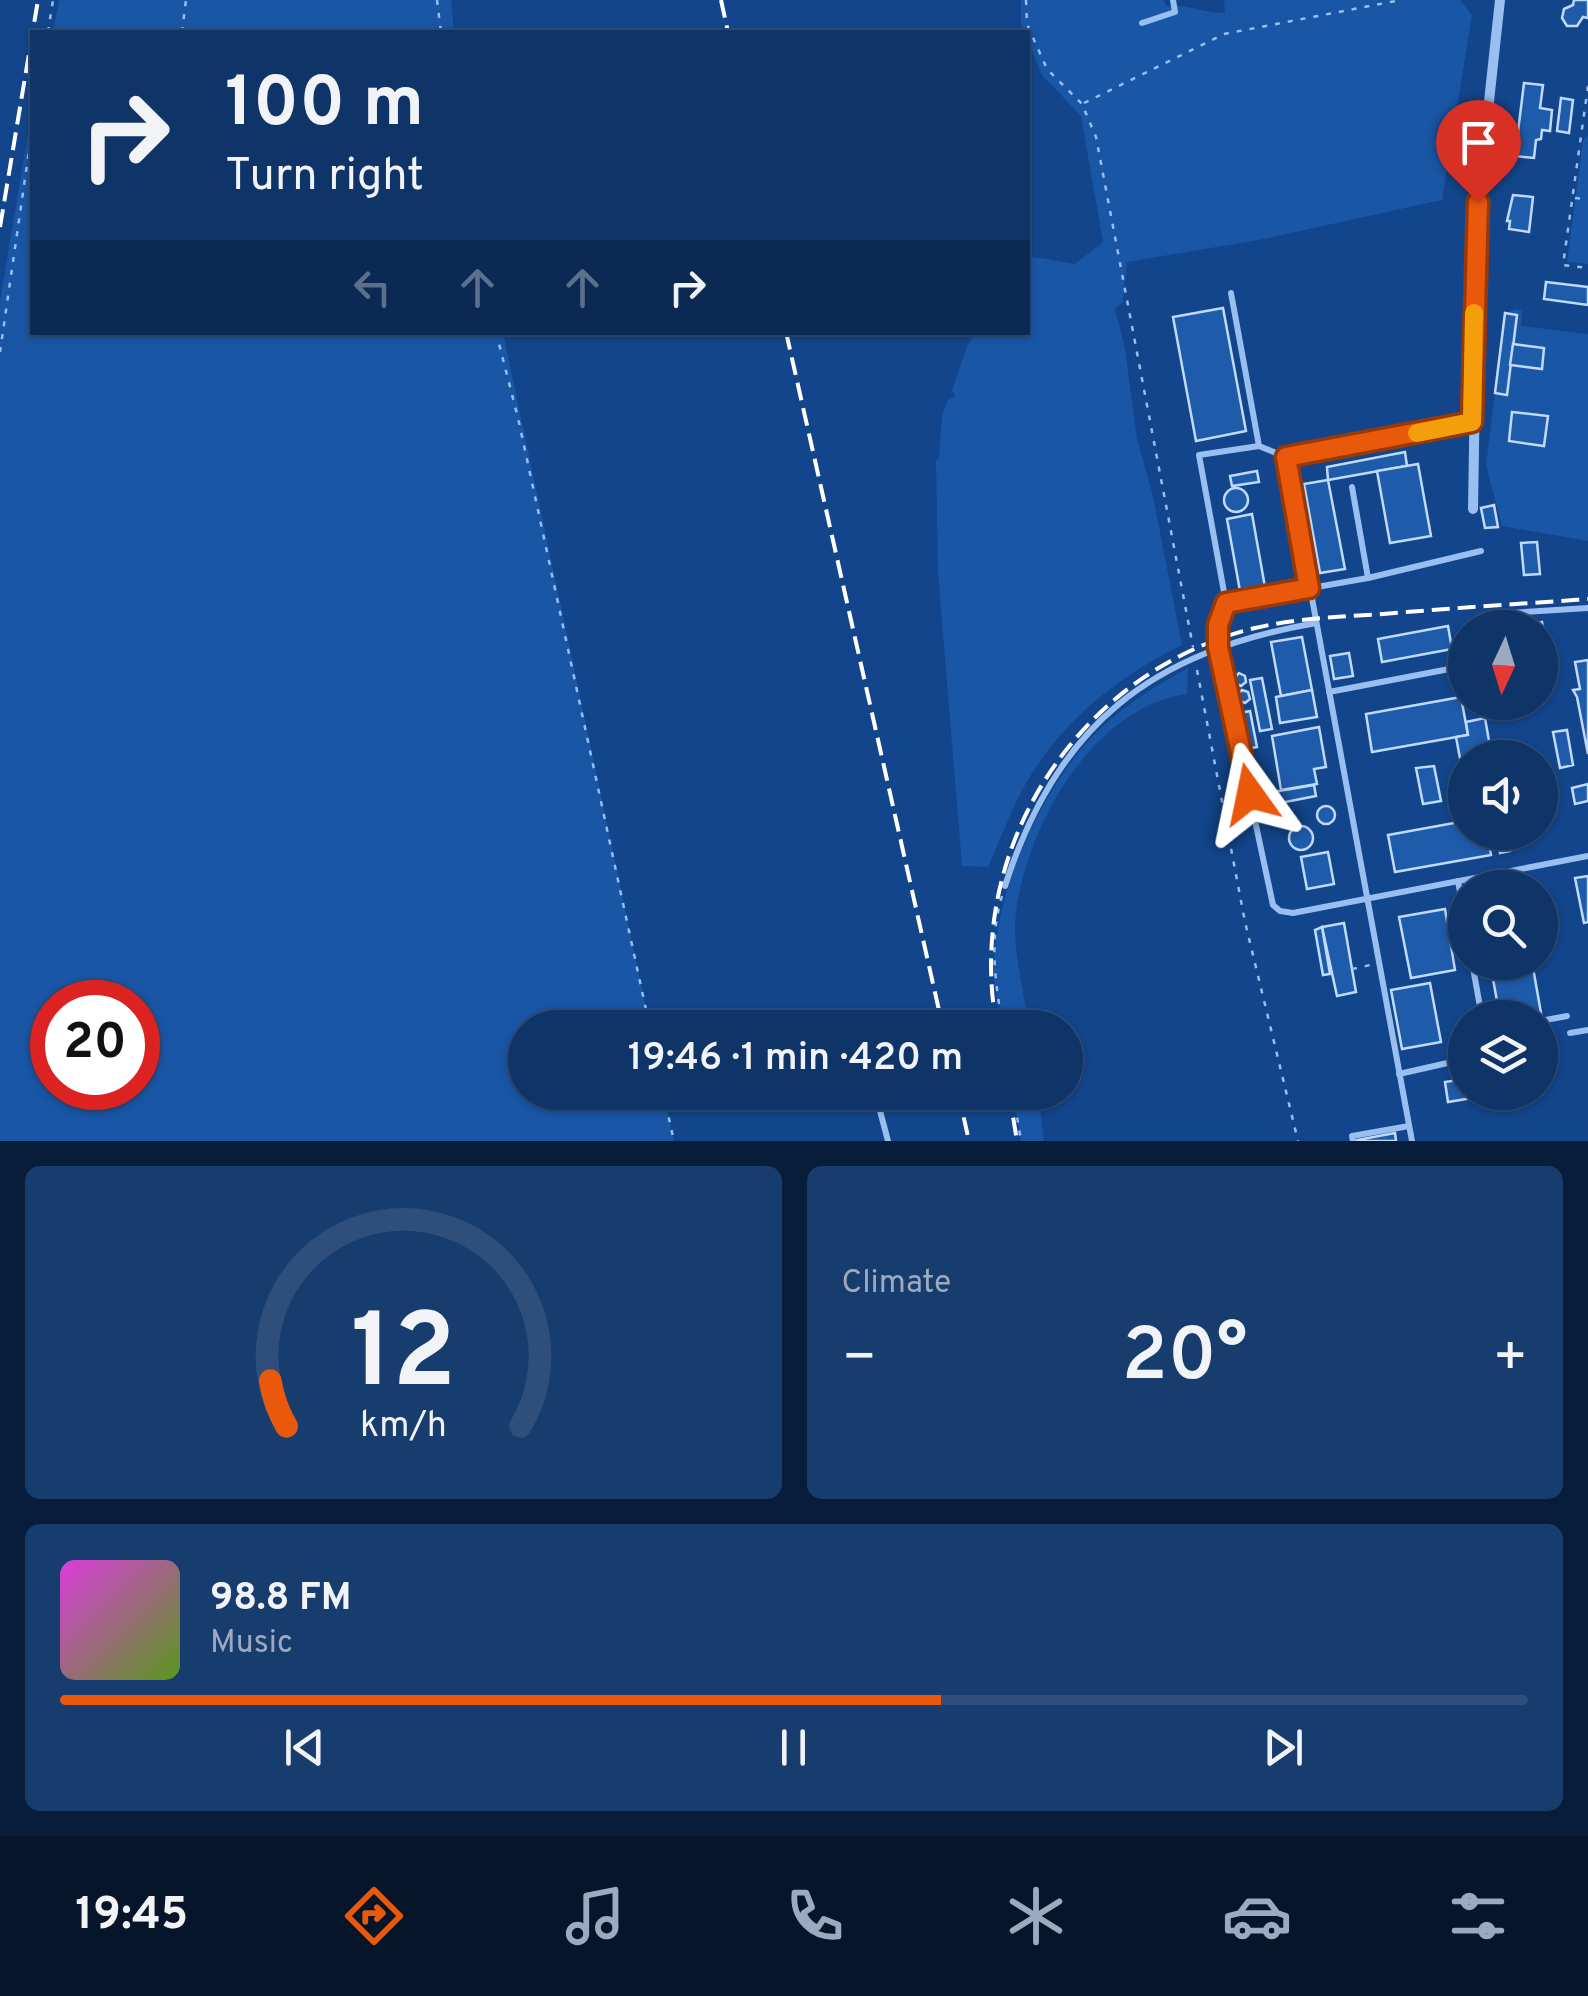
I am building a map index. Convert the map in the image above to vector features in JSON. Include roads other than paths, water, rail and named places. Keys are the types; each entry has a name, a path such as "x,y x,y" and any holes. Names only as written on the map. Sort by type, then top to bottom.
{"street":[{"path":"1473,509 1478,202 1500,0"}],"lane":[{"path":"1142,22 1176,12 1173,0"},
{"path":"1231,293 1260,446"},
{"path":"1448,883 1293,913 1273,906 1218,647 1218,625 1226,603 1199,456 1260,446 1286,457 1472,422"},
{"path":"1286,457 1412,1141"},
{"path":"1352,487 1368,578"},
{"path":"1226,603 1368,578 1481,550"},
{"path":"1556,610 1588,608"},
{"path":"1004,886 1022,834 1045,789 1120,703 1149,682 1218,647 1258,634 1316,623"},
{"path":"1329,692 1448,669"},
{"path":"1515,870 1588,856"},
{"path":"1558,1018 1567,1016"},
{"path":"1570,1033 1588,1030"},
{"path":"1399,1074 1448,1063"},
{"path":"880,1110 888,1141"},
{"path":"1353,1141 1352,1136 1409,1126"}],"railway":[{"path":"33,30 38,0"},
{"path":"721,0 728,30"},
{"path":"0,227 30,48"},
{"path":"787,335 939,1010"},
{"path":"995,1010 991,961 998,896 1017,834 1047,777 1087,726 1135,683 1192,650 1271,625 1319,618 1588,599"},
{"path":"962,1110 969,1141"},
{"path":"1012,1110 1017,1141"}]}
